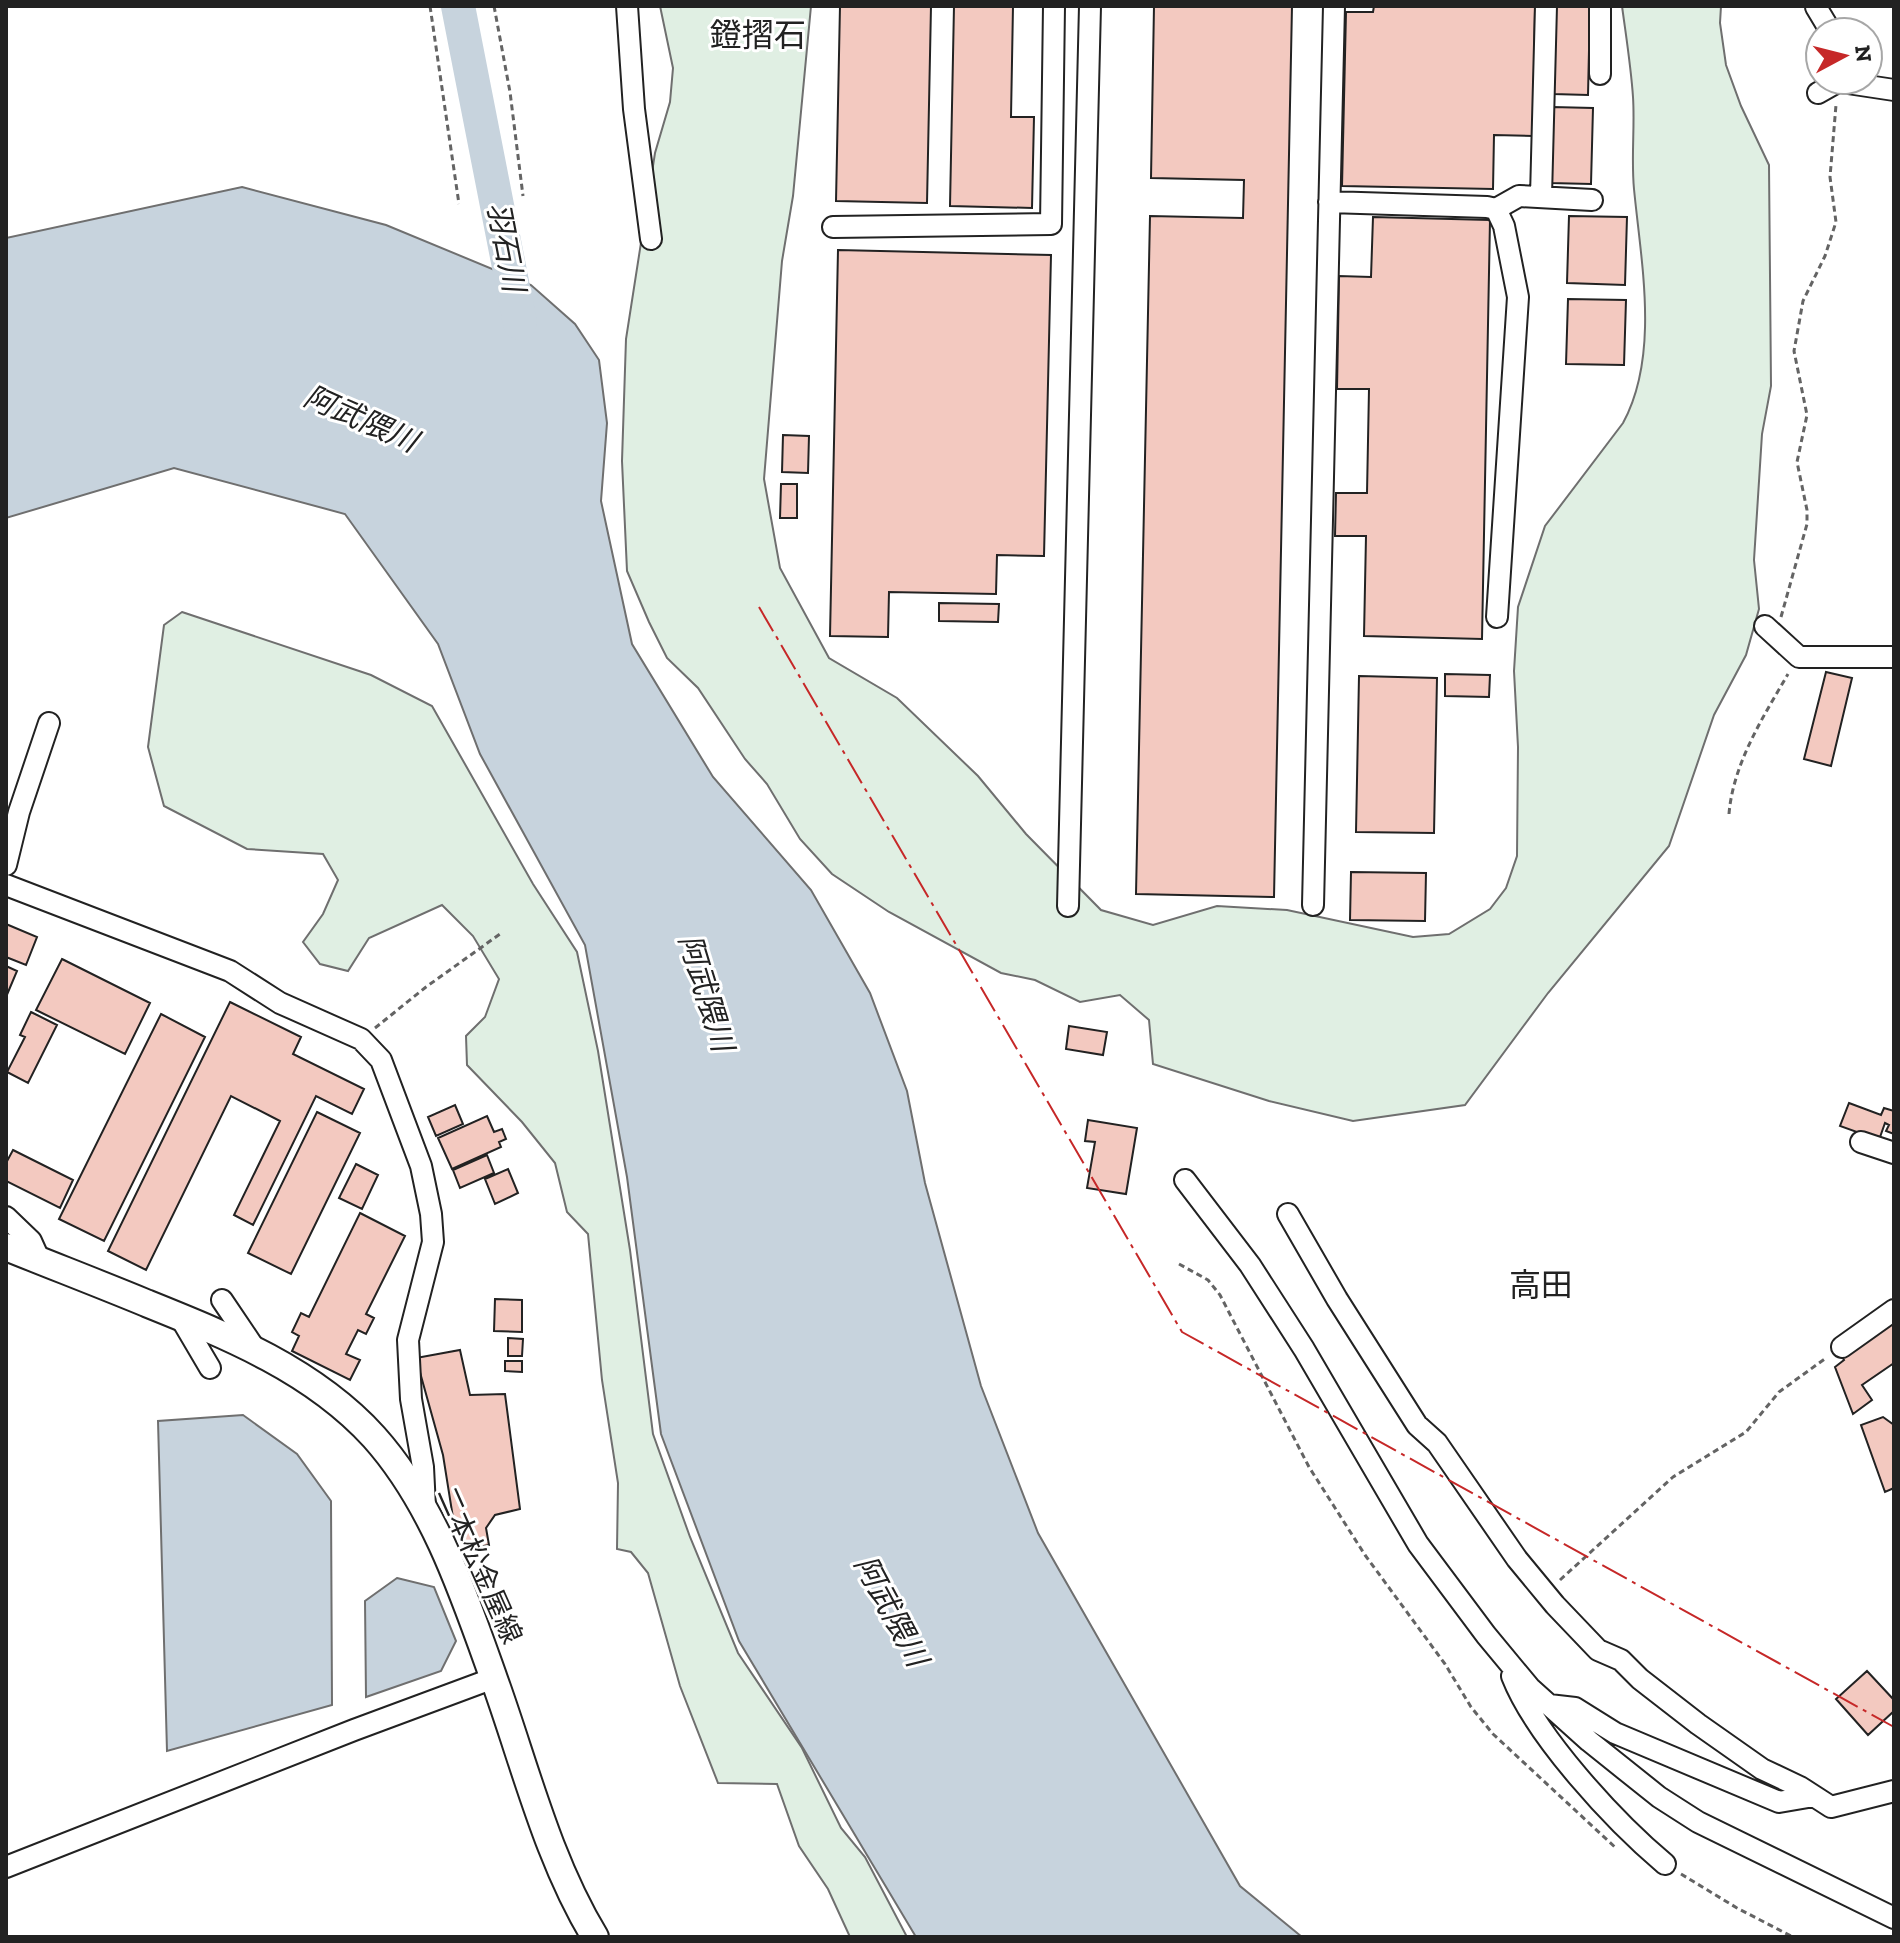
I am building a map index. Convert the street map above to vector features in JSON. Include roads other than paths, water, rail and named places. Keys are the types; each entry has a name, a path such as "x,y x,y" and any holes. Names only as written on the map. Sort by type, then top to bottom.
{"main road":[{"name":"二本松金屋線","path":"6,1247 255,1349 336,1401 374,1437 425,1511 464,1597 561,1870 577,1907 595,1937"}],"street":[{"path":"627,6 634,109 651,239"},
{"path":"833,227 1051,224 1054,6"},
{"path":"1068,906 1090,10 1069,6"},
{"path":"1313,905 1334,6"},
{"path":"1541,196 1546,6"},
{"path":"1600,6 1600,74"},
{"path":"1329,202 1496,209 1519,196 1592,200"},
{"path":"1496,209 1504,226 1518,297 1497,617"},
{"path":"1771,632 1799,657 1894,657"},
{"path":"6,865 19,812 49,723"},
{"path":"6,885 230,971 280,1003 361,1039 381,1060 421,1166 431,1214 433,1242 408,1340 410,1389 423,1467 425,1511"},
{"path":"1861,1142 1894,1153"},
{"path":"1185,1180 1250,1265 1304,1349 1418,1544 1506,1661 1549,1705 1624,1769 1698,1822 1894,1918"},
{"path":"1288,1214 1337,1299 1417,1425 1450,1459 1509,1549 1547,1596 1598,1650 1621,1660 1640,1679 1698,1724 1762,1769 1831,1807 1894,1791"},
{"path":"6,1217 31,1241 40,1261"},
{"path":"222,1300 255,1349"},
{"path":"1842,1347 1894,1310"},
{"path":"180,1317 210,1368"},
{"path":"1506,1661 1521,1697 1551,1741 1616,1817 1665,1864"},
{"path":"6,1867 494,1678"},
{"path":"1549,1705 1575,1708 1615,1733 1779,1802 1814,1796"}],"water":[{"name":"阿武隈川","path":"242,187 386,225 531,285 575,324 599,360 607,423 601,501 632,644 713,777 811,890 870,993 907,1091 925,1183 981,1386 1038,1533 1240,1886 1302,1937 916,1937 739,1641 661,1434 627,1177 585,945 480,754 438,644 345,514 174,468 6,518 6,238"},
{"path":"243,1415 297,1454 331,1501 332,1705 167,1751 158,1421"},
{"path":"397,1578 434,1587 456,1641 441,1671 366,1697 365,1601"}],"waterway":[{"name":"羽石川","path":"458,6 520,323"}],"district":[{"name":"鐙摺石","path":"758,35"},
{"name":"高田","path":"1541,1285"}]}
